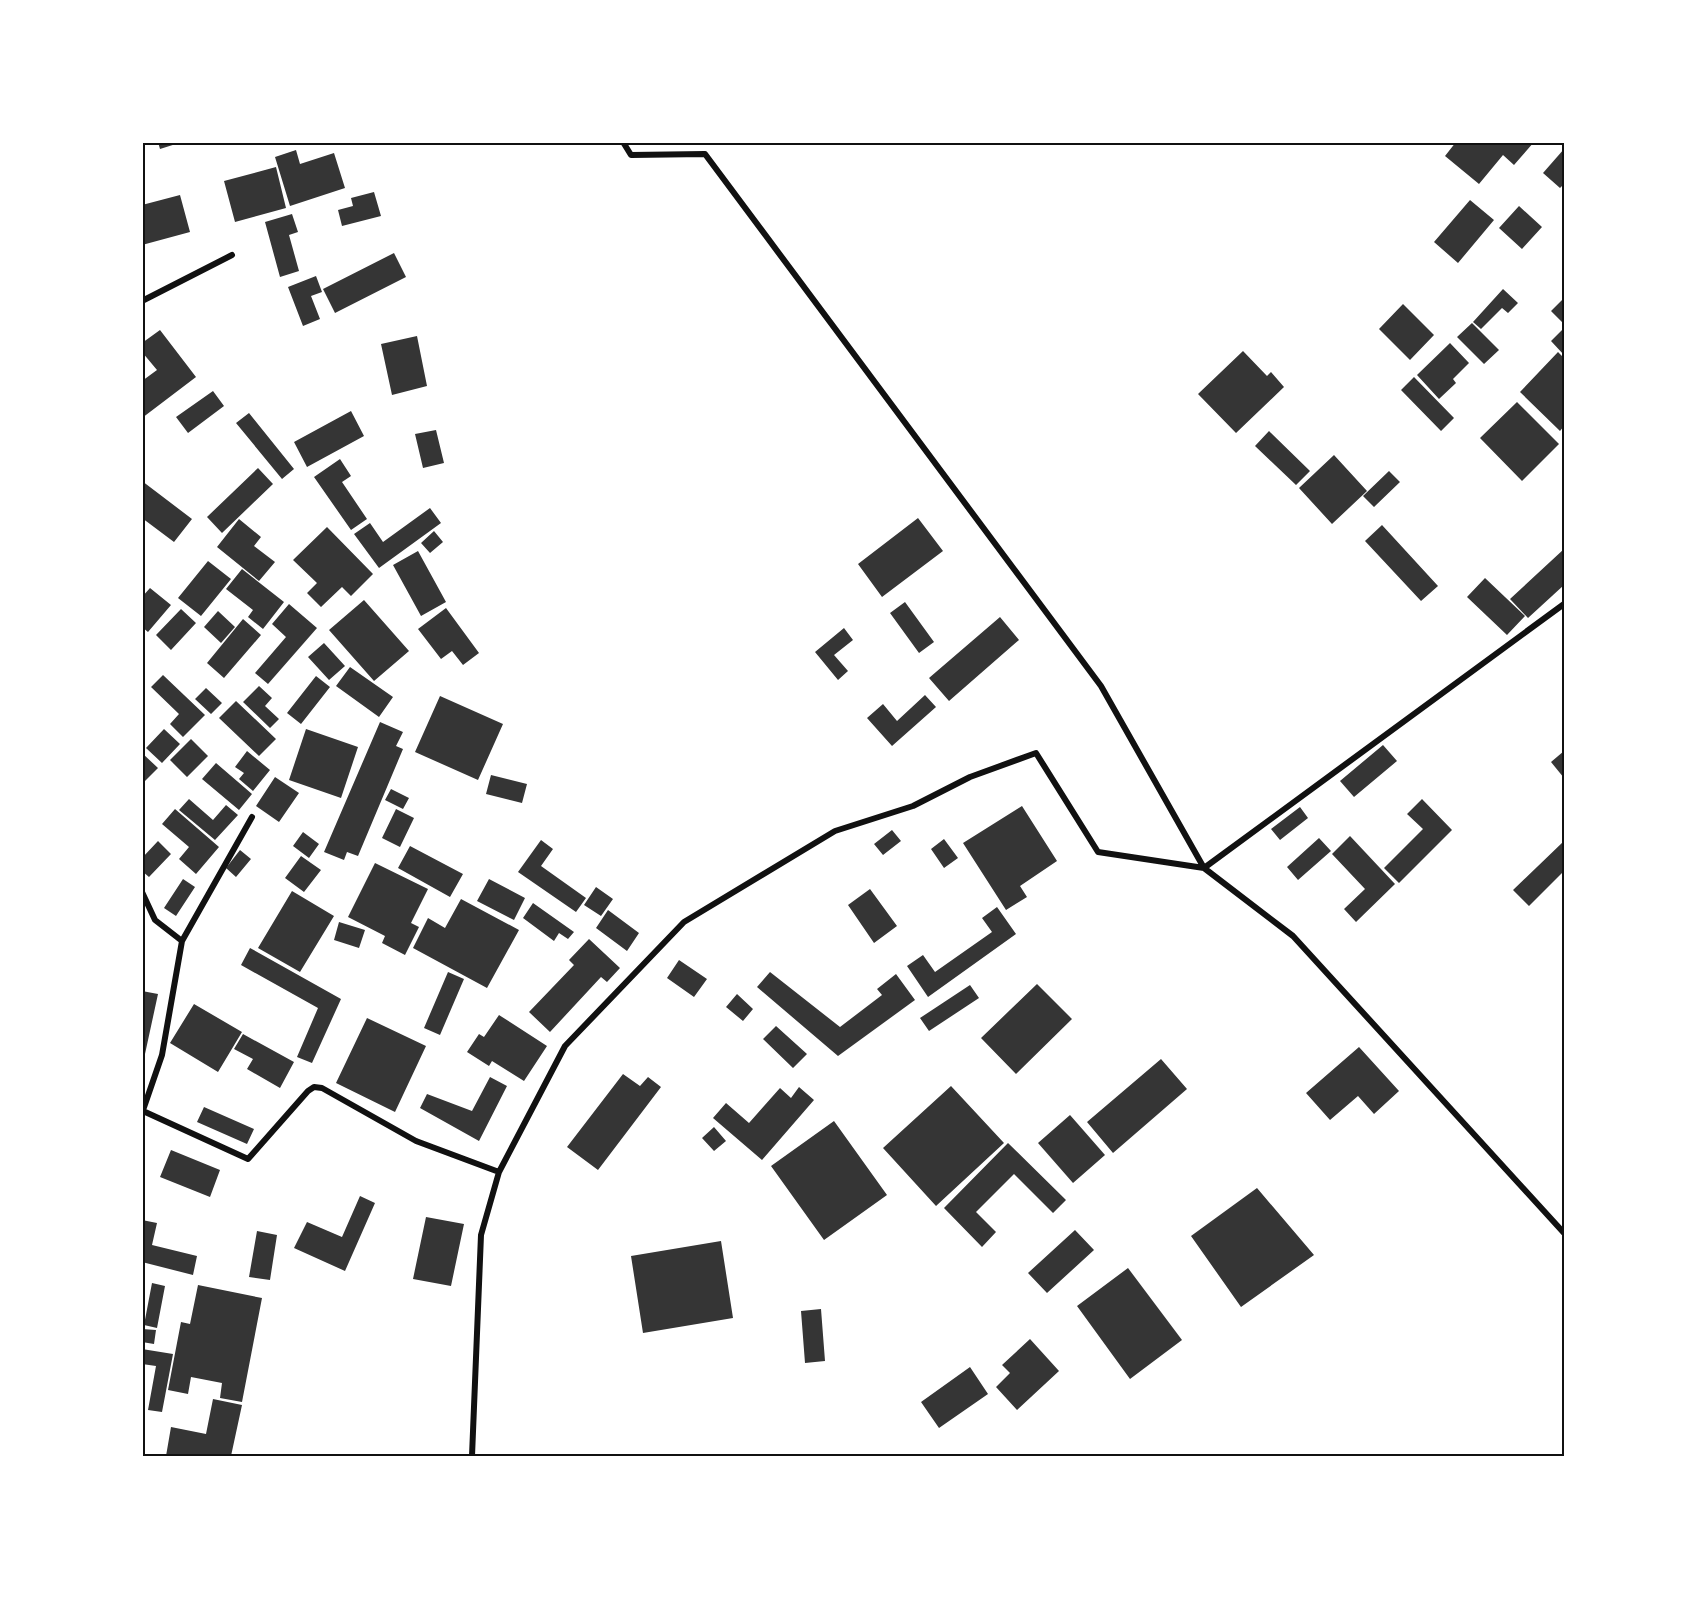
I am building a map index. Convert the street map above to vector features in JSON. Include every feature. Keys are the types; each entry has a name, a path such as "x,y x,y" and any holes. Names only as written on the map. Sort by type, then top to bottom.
{"street":[{"path":"623,142 631,155 705,154 1101,686 1204,868 1293,936 1564,1233"},
{"path":"142,301 231,255"},
{"path":"472,1456 482,1235 499,1172 565,1046 684,922 835,831 913,806 970,777 1036,753 1098,852 1204,868 1564,604"},
{"path":"252,816 182,941 162,1054 143,1112 248,1159 308,1091 314,1087 322,1088 416,1141 499,1172"},
{"path":"142,892 155,920 182,941"}],"building":[{"path":"158,142 179,142 179,143 160,149"},
{"path":"1456,142 1534,142 1514,165 1503,155 1479,184 1445,156"},
{"path":"1564,149 1564,184 1560,188 1543,173"},
{"path":"296,150 300,164 334,153 345,188 290,206 275,157"},
{"path":"276,167 286,208 235,222 224,181"},
{"path":"374,192 381,216 342,226 338,210 353,206 351,198"},
{"path":"180,195 190,232 142,245 142,205"},
{"path":"1470,200 1494,220 1458,263 1434,242"},
{"path":"1519,206 1542,227 1522,249 1499,228"},
{"path":"292,214 298,232 289,235 299,271 280,277 265,222"},
{"path":"394,253 406,277 335,313 323,289"},
{"path":"316,276 322,292 311,296 320,319 303,326 288,287"},
{"path":"1503,289 1518,303 1508,313 1502,308 1481,329 1473,322"},
{"path":"1564,298 1564,324 1551,311"},
{"path":"1403,304 1434,335 1410,360 1379,329"},
{"path":"1472,323 1499,350 1484,364 1457,337"},
{"path":"1564,328 1564,355 1551,341"},
{"path":"160,330 196,377 142,418 142,381 157,370 142,352 142,343"},
{"path":"417,336 427,386 392,395 381,344"},
{"path":"1450,343 1469,363 1453,379 1456,383 1439,399 1417,375"},
{"path":"1243,351 1267,376 1271,372 1284,387 1236,433 1198,394"},
{"path":"1558,352 1564,358 1564,426 1560,431 1520,392"},
{"path":"1414,377 1454,418 1441,431 1401,390"},
{"path":"213,391 224,406 188,433 176,417"},
{"path":"1517,402 1559,444 1522,481 1480,438"},
{"path":"351,411 364,436 307,467 294,442"},
{"path":"249,413 294,469 282,479 236,423"},
{"path":"436,430 444,463 423,468 415,434"},
{"path":"1269,431 1310,471 1296,485 1255,446"},
{"path":"1334,455 1367,491 1332,524 1299,488"},
{"path":"340,459 351,476 342,482 367,519 351,530 314,477"},
{"path":"258,468 273,484 222,533 207,517"},
{"path":"1389,471 1400,482 1374,507 1363,496"},
{"path":"142,481 192,519 174,542 142,518"},
{"path":"430,508 441,523 379,568 354,534 370,523 383,542"},
{"path":"918,518 943,551 882,597 858,564"},
{"path":"239,519 261,537 254,546 275,562 259,581 217,547"},
{"path":"1382,525 1438,586 1421,601 1365,541"},
{"path":"327,527 373,574 351,596 342,587 321,607 307,593 317,583 293,560"},
{"path":"434,531 443,542 430,553 421,543"},
{"path":"1564,549 1564,585 1528,618 1510,599"},
{"path":"418,551 446,602 421,616 393,565"},
{"path":"208,561 231,579 201,616 178,598"},
{"path":"242,569 284,602 263,629 248,617 253,610 226,589"},
{"path":"1485,578 1525,616 1507,635 1467,597"},
{"path":"150,588 171,605 148,632 142,627 142,597"},
{"path":"364,600 409,651 374,681 329,630"},
{"path":"905,602 934,642 919,653 890,613"},
{"path":"289,604 317,628 268,684 255,673 286,637 272,624"},
{"path":"446,608 479,653 463,665 452,651 441,659 418,629"},
{"path":"181,609 196,623 171,650 156,635"},
{"path":"218,611 235,627 221,643 204,627"},
{"path":"1000,617 1019,640 949,701 929,678"},
{"path":"243,619 261,635 224,678 207,663"},
{"path":"844,628 853,640 834,655 848,671 838,680 815,652"},
{"path":"324,643 345,666 329,680 308,657"},
{"path":"350,667 393,697 379,717 336,686"},
{"path":"163,675 205,715 183,737 170,724 179,714 151,687"},
{"path":"316,676 330,687 301,724 287,713"},
{"path":"259,686 272,698 265,706 279,719 270,728 243,702"},
{"path":"206,688 222,703 211,714 195,699"},
{"path":"925,695 936,707 892,746 867,718 883,704 897,721"},
{"path":"440,696 503,724 478,780 415,752"},
{"path":"236,701 276,739 259,756 219,718"},
{"path":"380,722 403,732 396,746 403,749 358,856 347,852 344,860 324,852"},
{"path":"164,729 180,744 162,763 146,748"},
{"path":"306,729 358,747 341,798 289,780"},
{"path":"191,739 208,756 187,777 170,760"},
{"path":"1383,745 1397,761 1354,797 1340,781"},
{"path":"247,751 270,770 253,791 239,779 244,773 235,767"},
{"path":"1564,751 1564,778 1551,762"},
{"path":"142,753 158,768 142,784"},
{"path":"216,763 252,794 239,810 202,779"},
{"path":"491,775 527,784 522,803 486,794"},
{"path":"275,777 299,793 279,822 256,806"},
{"path":"391,789 409,798 403,809 385,800"},
{"path":"189,799 213,820 226,805 238,815 215,840 179,810"},
{"path":"1422,799 1452,830 1399,883 1384,868 1423,829 1407,814"},
{"path":"1022,806 1057,861 1020,886 1027,897 1006,910 963,843"},
{"path":"1300,807 1308,818 1280,840 1271,829"},
{"path":"175,809 219,847 196,874 179,859 189,847 162,824"},
{"path":"396,809 414,818 400,847 382,838"},
{"path":"892,830 901,841 883,855 874,844"},
{"path":"303,832 319,844 309,858 293,846"},
{"path":"1350,836 1395,884 1356,922 1344,909 1365,889 1332,854"},
{"path":"1319,838 1331,851 1298,880 1287,867"},
{"path":"944,839 958,858 944,868 931,849"},
{"path":"541,840 553,849 541,866 586,898 576,912 518,872"},
{"path":"158,841 171,854 149,877 142,871 142,858"},
{"path":"1564,841 1564,871 1529,906 1513,890"},
{"path":"410,846 463,874 450,897 398,868"},
{"path":"240,850 251,859 236,877 226,868"},
{"path":"301,856 321,870 304,892 285,878"},
{"path":"375,863 428,889 411,923 419,927 405,955 382,943 385,936 348,917"},
{"path":"183,879 195,887 176,916 164,908"},
{"path":"489,879 525,898 514,920 477,901"},
{"path":"596,887 613,899 601,916 584,905"},
{"path":"870,889 897,926 874,943 848,905"},
{"path":"292,891 334,916 300,972 258,948"},
{"path":"461,899 519,930 487,988 413,948 428,918 445,928"},
{"path":"533,903 574,932 568,939 559,933 554,941 523,918"},
{"path":"997,907 1016,934 928,997 907,966 923,955 935,972 992,932 982,918"},
{"path":"608,910 639,933 627,951 596,928"},
{"path":"339,922 365,930 359,948 334,940"},
{"path":"589,939 620,968 607,982 601,977 550,1032 529,1012 574,965 569,960"},
{"path":"250,948 341,999 312,1063 297,1057 318,1008 241,965"},
{"path":"679,960 707,979 694,997 667,978"},
{"path":"448,972 464,979 440,1035 424,1028"},
{"path":"770,972 840,1027 882,995 877,989 896,974 915,1000 838,1056 757,987"},
{"path":"1037,984 1072,1019 1016,1074 981,1038"},
{"path":"970,985 979,998 929,1031 920,1018"},
{"path":"142,991 158,994 145,1054 142,1053"},
{"path":"737,994 753,1009 743,1021 726,1007"},
{"path":"194,1004 242,1032 218,1072 170,1043"},
{"path":"499,1015 547,1046 524,1081 492,1061 489,1066 467,1052 479,1034 484,1037"},
{"path":"367,1018 426,1046 395,1112 336,1083"},
{"path":"776,1026 807,1054 793,1068 763,1039"},
{"path":"243,1034 294,1062 280,1088 247,1069 253,1059 234,1049"},
{"path":"1359,1047 1399,1091 1374,1114 1358,1096 1330,1120 1306,1093"},
{"path":"1161,1059 1187,1089 1113,1153 1087,1122"},
{"path":"623,1074 640,1086 648,1077 661,1087 598,1170 567,1147"},
{"path":"490,1077 507,1086 479,1141 420,1108 427,1094 472,1111"},
{"path":"951,1086 1004,1143 936,1206 883,1148"},
{"path":"799,1087 814,1100 762,1160 713,1118 726,1103 749,1123 780,1088 791,1098"},
{"path":"204,1107 254,1129 247,1144 197,1122"},
{"path":"1070,1115 1105,1155 1073,1183 1038,1143"},
{"path":"834,1121 887,1195 824,1240 771,1166"},
{"path":"714,1127 726,1141 714,1151 702,1138"},
{"path":"1008,1143 1066,1200 1053,1213 1014,1174 976,1212 996,1232 982,1247 944,1208"},
{"path":"171,1150 220,1170 210,1197 160,1177"},
{"path":"1257,1188 1314,1255 1241,1307 1191,1236"},
{"path":"360,1196 375,1203 345,1271 294,1248 307,1222 342,1237"},
{"path":"426,1217 464,1224 451,1286 413,1279"},
{"path":"142,1220 157,1223 152,1245 197,1256 193,1275 142,1262"},
{"path":"1075,1230 1094,1250 1047,1293 1028,1273"},
{"path":"257,1231 277,1235 270,1280 249,1277"},
{"path":"721,1241 733,1318 643,1333 631,1256"},
{"path":"1128,1268 1182,1340 1130,1379 1077,1306"},
{"path":"152,1283 165,1286 157,1328 144,1325"},
{"path":"198,1285 262,1298 242,1402 220,1398 222,1383 191,1377 188,1394 168,1390 181,1322 190,1324"},
{"path":"821,1309 825,1361 805,1363 801,1311"},
{"path":"142,1329 156,1330 154,1344 142,1342"},
{"path":"1030,1339 1059,1371 1017,1410 996,1387 1010,1373 1002,1365"},
{"path":"142,1349 173,1354 162,1412 148,1410 156,1366 142,1364"},
{"path":"970,1367 988,1394 939,1428 921,1402"},
{"path":"213,1399 242,1405 231,1456 166,1456 171,1427 206,1434"}]}
